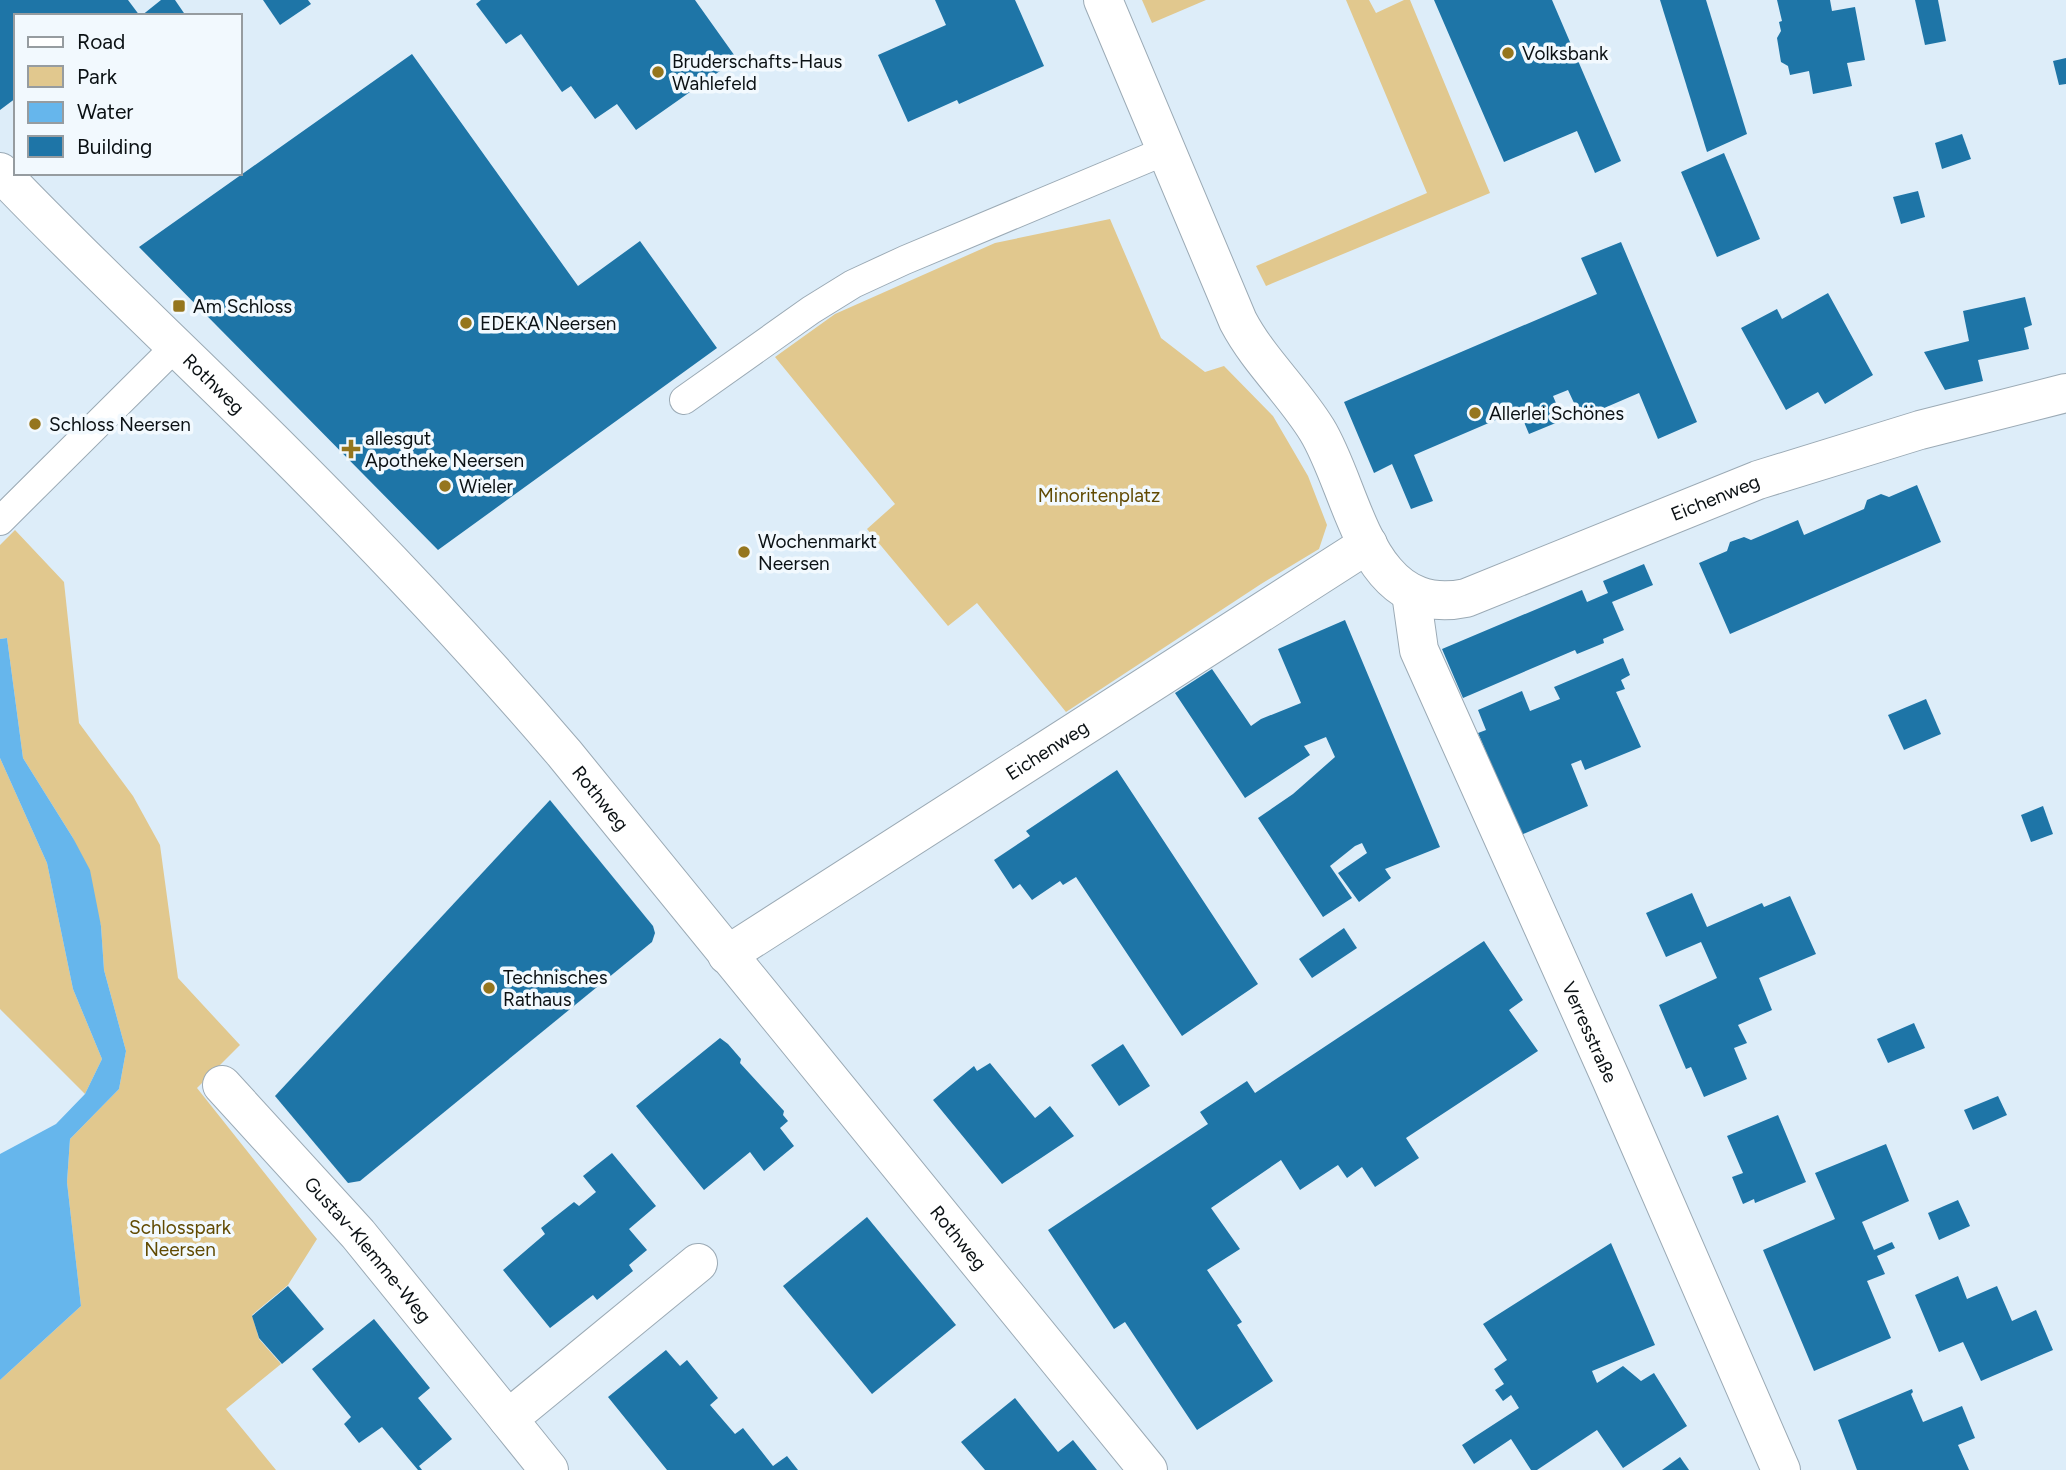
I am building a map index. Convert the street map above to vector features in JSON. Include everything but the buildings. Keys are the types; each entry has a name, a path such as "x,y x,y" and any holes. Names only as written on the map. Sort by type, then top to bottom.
{"street":[{"path":"1103,0 1238,321 1258,354 1318,431 1375,556"},
{"name":"Rothweg","path":"0,172 375,544 471,646 564,753 1148,1470"},
{"name":"Eichenweg","path":"727,955 1375,556 1411,593 1437,601 1466,598 1769,476 1920,430 2066,393"},
{"name":"Verresstraße","path":"1411,593 1419,650 1611,1079 1781,1470"},
{"name":"Gustav-Klemme-Weg","path":"222,1085 358,1234 549,1470"},
{"path":"508,1419 698,1263"}],"lane":[{"path":"684,400 811,310 853,284 1165,151"},
{"path":"0,521 176,346"}],"green space":[{"path":"1142,0 1206,0 1152,23"},
{"path":"1346,0 1369,0 1376,13 1404,0 1410,0 1490,193 1266,286 1256,266 1427,193"},
{"name":"Minoritenplatz","path":"1110,219 1161,338 1205,372 1224,366 1273,416 1308,476 1327,525 1319,549 1066,712 977,603 948,626 867,529 895,504 775,357 835,314 995,243"},
{"name":"Schlosspark Neersen","path":"15,530 64,582 79,723 133,796 160,845 178,978 240,1045 197,1088 317,1239 288,1285 252,1315 259,1339 281,1364 226,1409 276,1470 0,1470 0,1380 81,1306 67,1182 70,1139 119,1089 126,1051 104,970 101,926 73,838 23,758 7,638 0,639 0,545"},
{"path":"0,758 47,863 73,989 102,1059 85,1094 0,1009"}],"water":[{"path":"7,638 23,758 90,870 101,926 104,970 126,1051 119,1089 70,1139 67,1182 81,1306 0,1380 0,1154 56,1124 85,1094 102,1059 73,989 47,863 0,758 0,639"}],"place":[{"name":"Volksbank","path":"1508,53"},
{"name":"Bruderschafts-Haus Wahlefeld","path":"658,72"},
{"name":"Am Schloss","path":"179,306"},
{"name":"EDEKA Neersen","path":"466,323"},
{"name":"Allerlei Schönes","path":"1475,413"},
{"name":"Schloss Neersen","path":"35,424"},
{"name":"allesgut Apotheke Neersen","path":"351,449"},
{"name":"Wieler","path":"445,486"},
{"name":"Wochenmarkt Neersen","path":"744,552"},
{"name":"Technisches Rathaus","path":"489,988"}]}
